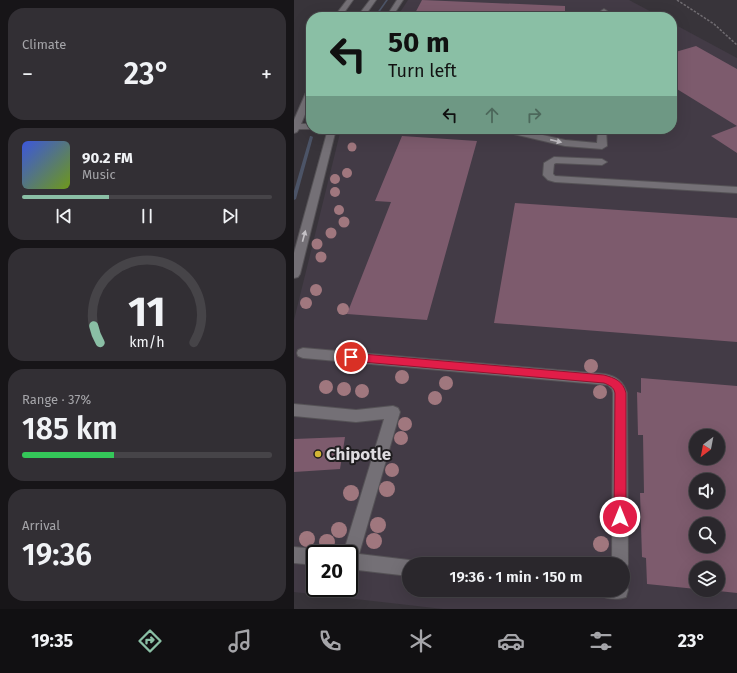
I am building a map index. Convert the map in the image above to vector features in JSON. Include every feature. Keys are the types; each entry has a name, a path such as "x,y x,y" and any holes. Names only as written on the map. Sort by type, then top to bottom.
{"street":[{"path":"341,12 350,0"},
{"path":"364,12 373,0"},
{"path":"392,12 400,0"},
{"path":"306,102 295,128 306,127"},
{"path":"294,274 331,134"},
{"path":"526,134 569,144 602,146 602,134"},
{"path":"602,162 554,160 549,163 548,175 555,179 737,190"},
{"path":"303,353 604,379 613,382 619,388 620,393 620,557"},
{"path":"294,410 356,416 393,412 354,545"},
{"path":"294,555 306,556"},
{"path":"358,562 402,567"}],"path":[{"path":"677,0 714,24 737,45"}],"shaded area":[{"path":"408,0 629,0 652,12 400,12"},
{"path":"677,26 737,58 737,609 443,609 338,597 358,597 358,545 306,545 306,593 294,592 294,320 340,134 677,134"}],"building":[{"path":"422,0 565,6 565,12 416,12"},
{"path":"696,46 737,69 737,126 677,89 677,52"},
{"path":"737,126 737,153 711,136"},
{"path":"402,136 477,141 427,320 347,314 391,202 375,201"},
{"path":"515,203 737,218 737,342 494,323"},
{"path":"641,378 737,386 737,593 725,592 725,561 689,561 689,588 647,584 646,558 642,557 640,493 644,493 643,435 638,435 637,392 641,393"},
{"name":"Chipotle","path":"345,437 340,469 294,472 294,439"}],"waterway":[{"path":"379,12 387,0"},
{"path":"294,199 311,137"}],"place":[{"name":"Chipotle","path":"318,454"}],"route":[{"path":"351,357 607,379 613,382 618,386 620,391 620,517"}]}
